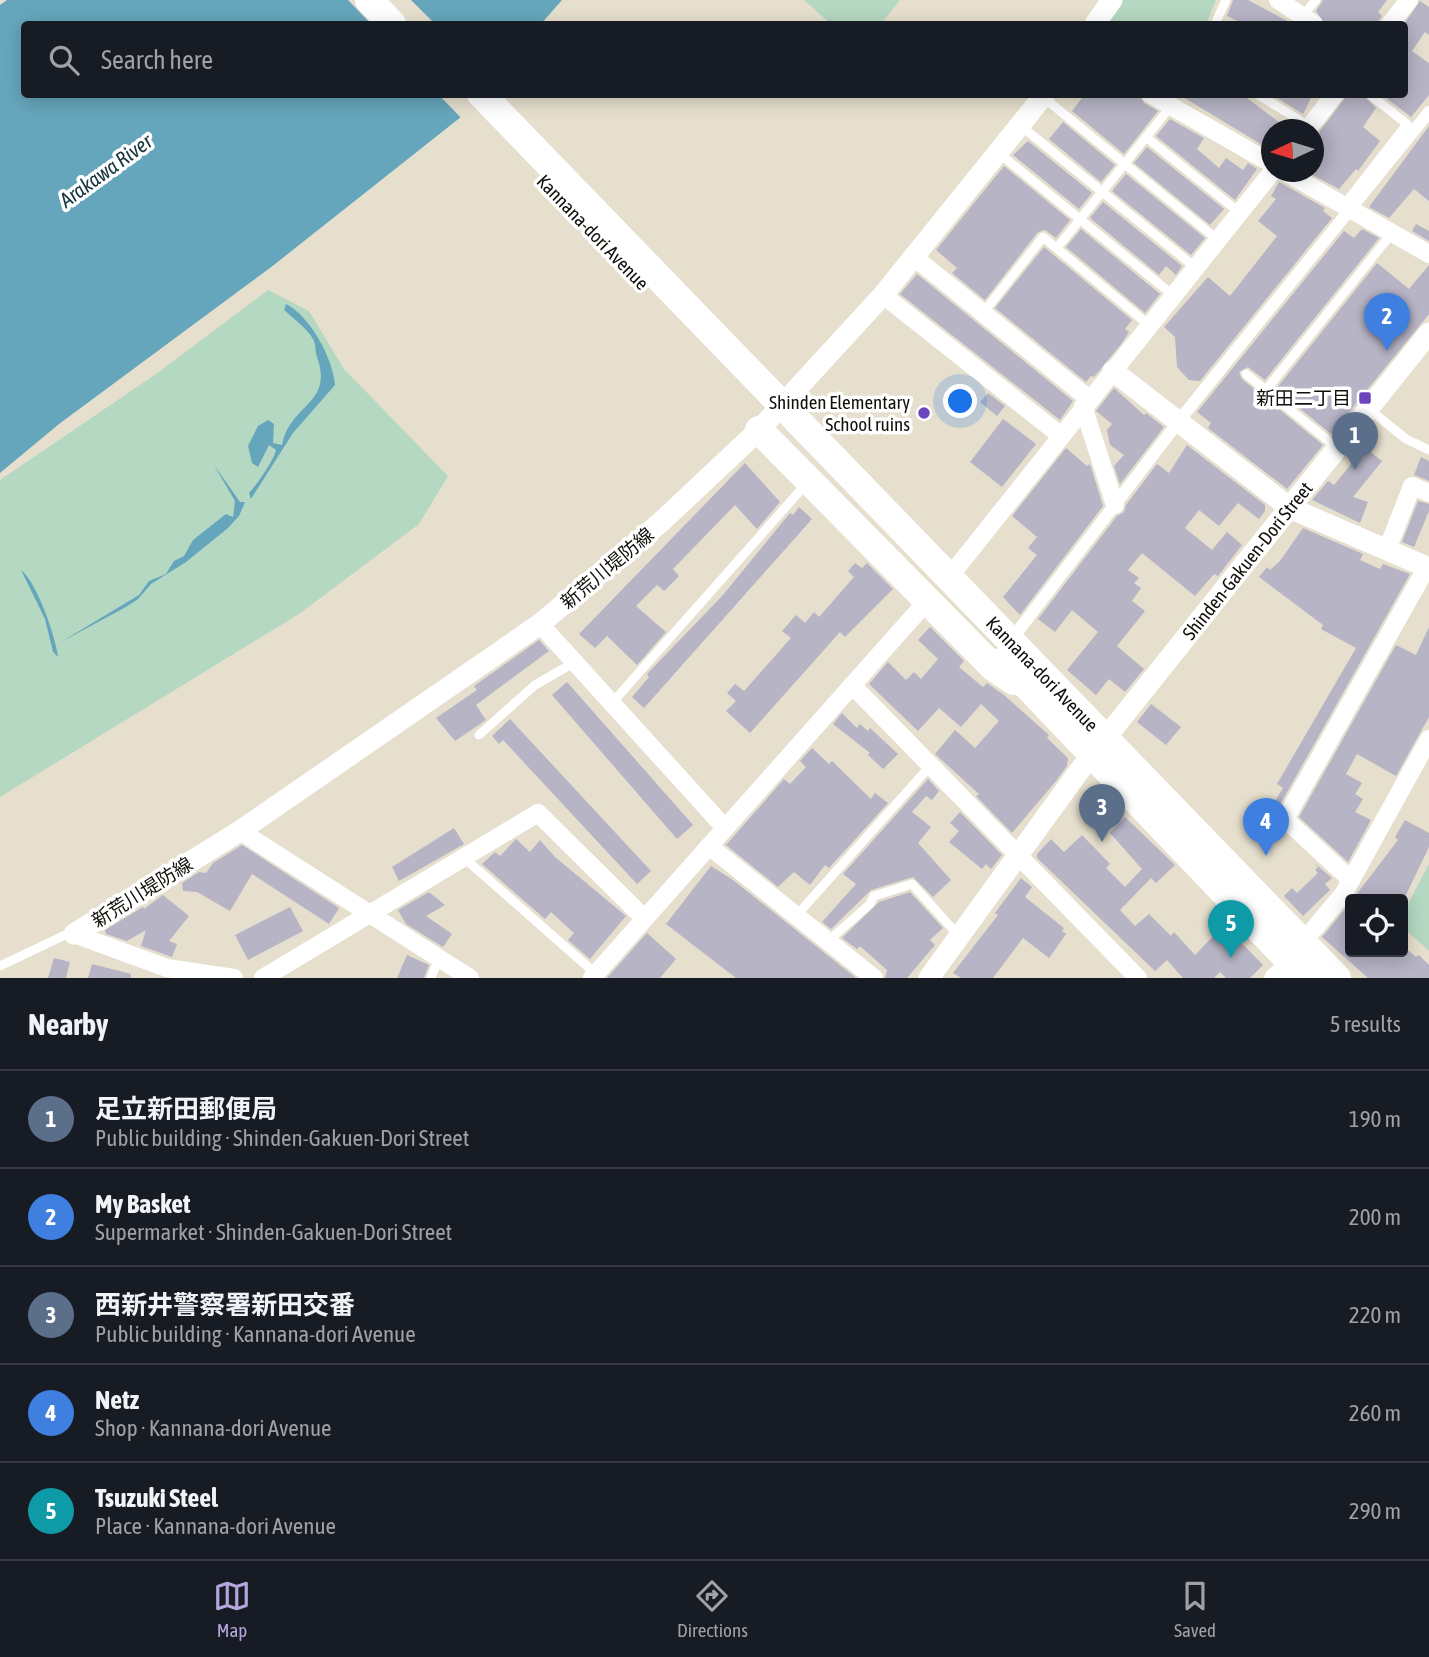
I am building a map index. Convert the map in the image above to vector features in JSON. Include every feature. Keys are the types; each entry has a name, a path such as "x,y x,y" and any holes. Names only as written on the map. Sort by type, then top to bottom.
{"main road":[{"path":"369,0 390,21"},
{"path":"391,0 411,21"},
{"name":"Kannana-dori Avenue","path":"464,98 906,544 1099,747 1293,965 1337,978"},
{"name":"Kannana-dori Avenue","path":"485,98 736,370"},
{"path":"793,392 1018,631 1035,681"},
{"path":"759,430 993,667 1035,681"}],"street":[{"path":"1097,21 1112,0"},
{"path":"1278,0 1308,21"},
{"path":"1392,21 1409,0"},
{"name":"新荒川堤防線","path":"74,934 240,831 540,624 661,522 759,430 883,295 1000,154 1042,98"},
{"path":"1157,98 1261,158"},
{"path":"1315,119 1332,98"},
{"path":"1018,631 1348,207 1429,112"},
{"path":"958,566 1264,182"},
{"path":"1303,182 1429,254"},
{"path":"914,257 1086,403 1115,505"},
{"path":"883,295 1060,435"},
{"name":"Shinden-Gakuen-Dori Street","path":"929,978 1099,747 1429,333"},
{"path":"1113,371 1290,508 1428,568 1285,819 1351,880"},
{"path":"1387,550 1412,486 1429,493"},
{"path":"594,976 643,917 928,600"},
{"path":"540,624 725,828"},
{"path":"852,685 1019,853 1138,978"},
{"path":"1293,965 1344,893 1428,742"},
{"path":"262,978 538,813 643,917"},
{"path":"240,831 470,978"},
{"path":"709,846 874,978"},
{"path":"74,934 167,968 234,978"}],"lane":[{"path":"1219,21 1226,0"},
{"path":"1308,21 1316,0"},
{"path":"1046,98 1218,240"},
{"path":"1263,98 1294,119"},
{"path":"1348,207 1407,124 1374,98"},
{"path":"1057,248 1171,106"},
{"path":"1021,126 1196,268"},
{"path":"1146,137 1240,213"},
{"path":"1000,154 1174,296"},
{"path":"1266,390 1392,233"},
{"path":"983,313 1043,237 1149,325"},
{"path":"1246,374 1338,448"},
{"path":"1369,409 1406,439 1429,450"},
{"path":"612,703 806,484"},
{"path":"479,735 535,685 575,662"},
{"path":"796,915 931,765"},
{"path":"463,857 594,976"},
{"path":"827,942 870,904 874,896 912,884 959,936"},
{"path":"0,966 63,936 74,934"},
{"path":"430,978 439,958"}],"green space":[{"path":"804,0 900,0 883,21 828,21"},
{"path":"1122,0 1216,0 1207,21 1107,21"},
{"path":"268,290 309,311 344,369 448,476 419,524 299,614 0,797 0,480 156,374"},
{"path":"1429,864 1429,951 1408,932 1408,904"}],"water":[{"name":"Arakawa River","path":"7,0 562,0 544,21 21,21 21,98 479,98 466,113 270,268 59,424 0,473 0,5"},
{"path":"286,304 304,318 319,339 330,363 335,385 293,433 251,499 249,493 276,450 269,445 258,467 252,463 248,446 258,426 268,420 274,424 273,443 282,445 286,431 316,395 320,385 321,373 314,341 284,310"},
{"path":"214,465 240,502 245,502 239,516 186,562 151,584 137,600 61,642 139,595 149,581 166,574 174,561 184,556 193,540 226,514 233,517 235,501"},
{"path":"21,570 39,598 50,624 58,657 53,652 45,619"}],"pier":[{"path":"348,0 411,0 432,21 368,21"},
{"path":"442,98 482,98 463,120"}],"building":[{"path":"1233,0 1248,0 1287,21 1238,21 1227,16"},
{"path":"1323,0 1387,0 1378,12 1382,16 1378,21 1323,21 1316,11"},
{"path":"1420,1 1429,7 1429,35 1425,32 1412,51 1429,63 1429,95 1411,117 1386,98 1408,98 1406,21"},
{"path":"1082,98 1141,98 1144,103 1158,111 1124,154 1072,111"},
{"path":"1185,98 1247,98 1275,119 1261,119 1261,144"},
{"path":"1277,98 1311,98 1303,114"},
{"path":"1345,98 1366,98 1376,108 1363,127 1380,141 1358,171 1356,169 1339,189 1324,181 1324,126"},
{"path":"1170,119 1204,138 1197,149 1219,168 1226,158 1243,170 1248,163 1257,169 1235,200 1156,136"},
{"path":"1063,122 1115,165 1101,182 1049,139"},
{"path":"1429,126 1429,201 1414,189 1389,218 1369,207"},
{"path":"1028,141 1092,193 1079,209 1013,155"},
{"path":"1147,147 1224,209 1210,225 1134,163"},
{"path":"1004,166 1070,220 1056,238 1045,230 1038,232 985,300 952,273 957,268 936,250"},
{"path":"1126,174 1205,238 1191,255 1112,191"},
{"path":"1279,182 1325,208 1323,211 1332,218 1200,381 1189,380 1177,367 1175,337 1164,327 1208,277 1230,296 1277,236 1258,221 1276,199 1271,196"},
{"path":"1103,202 1182,266 1176,275 1166,266 1159,275 1090,218"},
{"path":"1416,224 1429,231 1429,241 1412,231"},
{"path":"1081,229 1160,294 1145,313 1066,247"},
{"path":"1362,229 1379,238 1265,380 1248,367 1239,372 1242,379 1323,445 1287,489 1208,428 1211,423 1197,412 1344,231 1354,238"},
{"path":"1044,247 1132,320 1125,329 1129,332 1122,343 1094,377 1091,376 1086,382 995,308"},
{"path":"1377,263 1409,289 1429,265 1429,314 1331,434 1276,389"},
{"path":"917,274 1073,401 1060,420 900,294"},
{"path":"1114,388 1144,415 1146,413 1164,427 1120,484 1114,466 1124,455 1110,445 1107,430 1112,424 1096,411"},
{"path":"988,393 1005,406 997,416 980,402"},
{"path":"1003,419 1036,444 1002,487 970,462"},
{"path":"1358,442 1382,461 1353,497 1368,502 1360,523 1312,500 1328,481 1334,485 1356,458 1350,453"},
{"path":"1187,445 1265,505 1265,511 1259,519 1238,503 1219,526 1199,510 1185,528 1212,550 1227,532 1242,545 1218,576 1214,574 1195,596 1142,553 1128,570 1139,578 1134,583 1141,588 1132,601 1145,611 1117,646 1144,669 1125,692 1109,679 1096,695 1067,670 1098,632 1072,610 1055,632 1038,619 1117,516 1124,512 1126,505 1157,464 1169,473"},
{"path":"1066,448 1087,466 1090,464 1103,506 1020,615 1003,597 1037,555 1028,548 1037,537 1012,516"},
{"path":"1421,457 1429,461 1429,481 1414,475"},
{"path":"745,463 780,502 757,529 735,505 673,569 679,576 664,591 657,585 636,606 666,632 637,665 607,636 595,648 579,634"},
{"path":"1418,501 1429,504 1429,511 1414,547 1402,542"},
{"path":"799,507 812,519 644,708 632,697 649,677 647,674 723,595 790,513 793,515"},
{"path":"1303,528 1363,554 1360,560 1380,569 1383,564 1410,574 1277,810 1272,806 1283,788 1277,784 1356,648 1321,629 1323,625 1259,577 1267,567 1270,570 1280,561"},
{"path":"855,563 862,568 867,563 893,589 845,637 840,632 750,733 726,711 736,701 727,693 735,684 744,691 791,638 782,631 796,615 805,623 814,612 819,617 854,577 848,571"},
{"path":"930,627 964,661 959,667 983,687 987,683 1004,695 1049,735 1047,738 1068,758 1067,766 1056,781 1012,833 976,796 979,794 935,754 955,730 975,748 999,721 981,704 961,727 939,708 918,731 869,684 888,662 906,680 914,672 921,679 938,659 918,640"},
{"path":"1429,627 1429,717 1396,776 1357,754 1346,774 1362,783 1355,794 1363,799 1355,812 1371,820 1348,862 1299,817 1396,645 1416,655"},
{"path":"539,640 549,651 476,705 486,720 455,741 436,718 477,690 474,686"},
{"path":"567,682 693,825 677,839 552,695"},
{"path":"1151,704 1181,727 1166,745 1137,722"},
{"path":"842,713 857,728 860,724 868,731 870,728 898,754 883,769 868,755 870,753 833,724"},
{"path":"510,719 651,871 637,884 503,740 499,744 492,736"},
{"path":"812,748 829,764 832,761 871,799 875,793 888,803 829,868 825,865 810,885 794,872 778,887 726,845 784,779 790,784 806,767 800,761"},
{"path":"928,779 939,791 932,800 926,796 912,812 931,827 918,843 951,880 933,897 913,877 871,890 831,929 822,922 856,884 843,874"},
{"path":"960,812 1002,855 991,869 986,864 982,869 949,842 959,831 950,823"},
{"path":"1125,817 1175,865 1156,883 1151,878 1120,910 1135,926 1149,914 1171,936 1174,932 1195,955 1224,925 1263,965 1250,978 1226,978 1220,972 1214,978 1183,978 1167,960 1155,971 1037,858 1037,854 1051,839 1064,852 1082,835 1110,864 1106,868 1125,887 1142,869 1110,833"},
{"path":"1405,820 1429,833 1429,847 1406,894 1357,894 1398,840 1395,837"},
{"path":"454,828 464,844 399,881 392,867"},
{"path":"516,839 530,852 540,840 555,857 626,916 590,959 568,940 574,933 551,912 545,919 482,864 495,852 500,856"},
{"path":"242,845 339,908 329,924 252,874 230,911 197,892 183,891 182,883 199,872 206,873 213,863"},
{"path":"1313,862 1332,878 1325,884 1330,890 1303,916 1284,896 1292,888 1297,893 1318,873 1315,870 1318,867"},
{"path":"711,866 733,880 856,978 736,978 666,924"},
{"path":"1021,878 1032,887 1025,897 1064,928 1062,931 1066,934 1049,958 1023,938 993,978 961,978 953,973 998,915 995,913"},
{"path":"429,892 445,905 426,916 452,934 443,947 406,924 398,910"},
{"path":"910,892 943,928 930,940 935,945 907,978 885,978 887,970 860,946 857,949 842,938 879,902"},
{"path":"163,895 189,916 169,941 177,944 172,957 141,946 146,930 127,941 106,934 105,930 143,907 144,909"},
{"path":"290,907 303,931 248,960 235,935"},
{"path":"1345,909 1345,957 1408,957 1408,950 1416,957 1419,955 1429,965 1429,978 1368,978 1322,937"},
{"path":"647,933 676,959 660,978 607,978"},
{"path":"407,955 429,965 424,978 397,978"},
{"path":"54,958 70,962 66,978 48,978"},
{"path":"92,964 131,974 131,978 88,978"}],"place":[{"name":"My Basket","path":"1387,351"},
{"name":"新田二丁目","path":"1365,398"},
{"name":"Shinden Elementary School ruins","path":"924,413"},
{"name":"足立新田郵便局","path":"1355,470"},
{"name":"西新井警察署新田交番","path":"1102,842"},
{"name":"Netz","path":"1266,856"},
{"name":"Tsuzuki Steel","path":"1231,958"}]}
